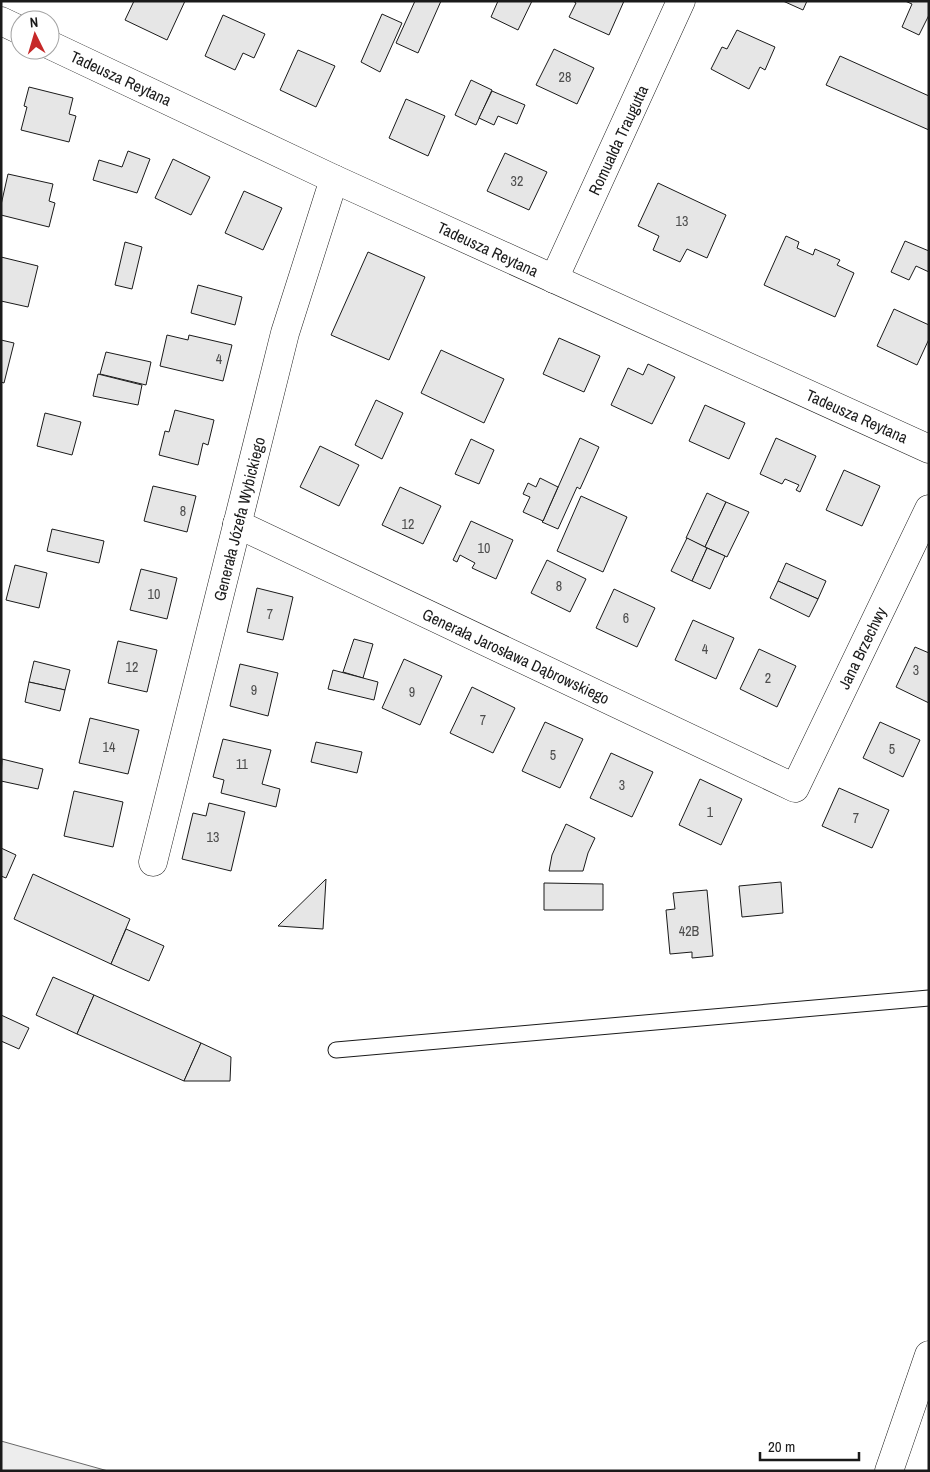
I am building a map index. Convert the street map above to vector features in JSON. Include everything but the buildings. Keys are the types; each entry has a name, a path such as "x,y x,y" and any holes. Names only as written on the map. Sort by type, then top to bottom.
{"street":[{"name":"Romualda Traugutta","path":"554,279 682,1"},
{"name":"Tadeusza Reytana","path":"60,50 334,179 929,449"},
{"name":"Generała Józefa Wybickiego","path":"153,862 286,333 334,179"},
{"name":"Jana Brzechwy","path":"795,788 929,509"},
{"name":"Generała Jarosława Dąbrowskiego","path":"237,524 795,788"},
{"path":"889,1471 929,1355"}],"lane":[{"path":"336,1050 929,998"}],"shaded area":[{"path":"1,1441 108,1471 1,1471"}]}
